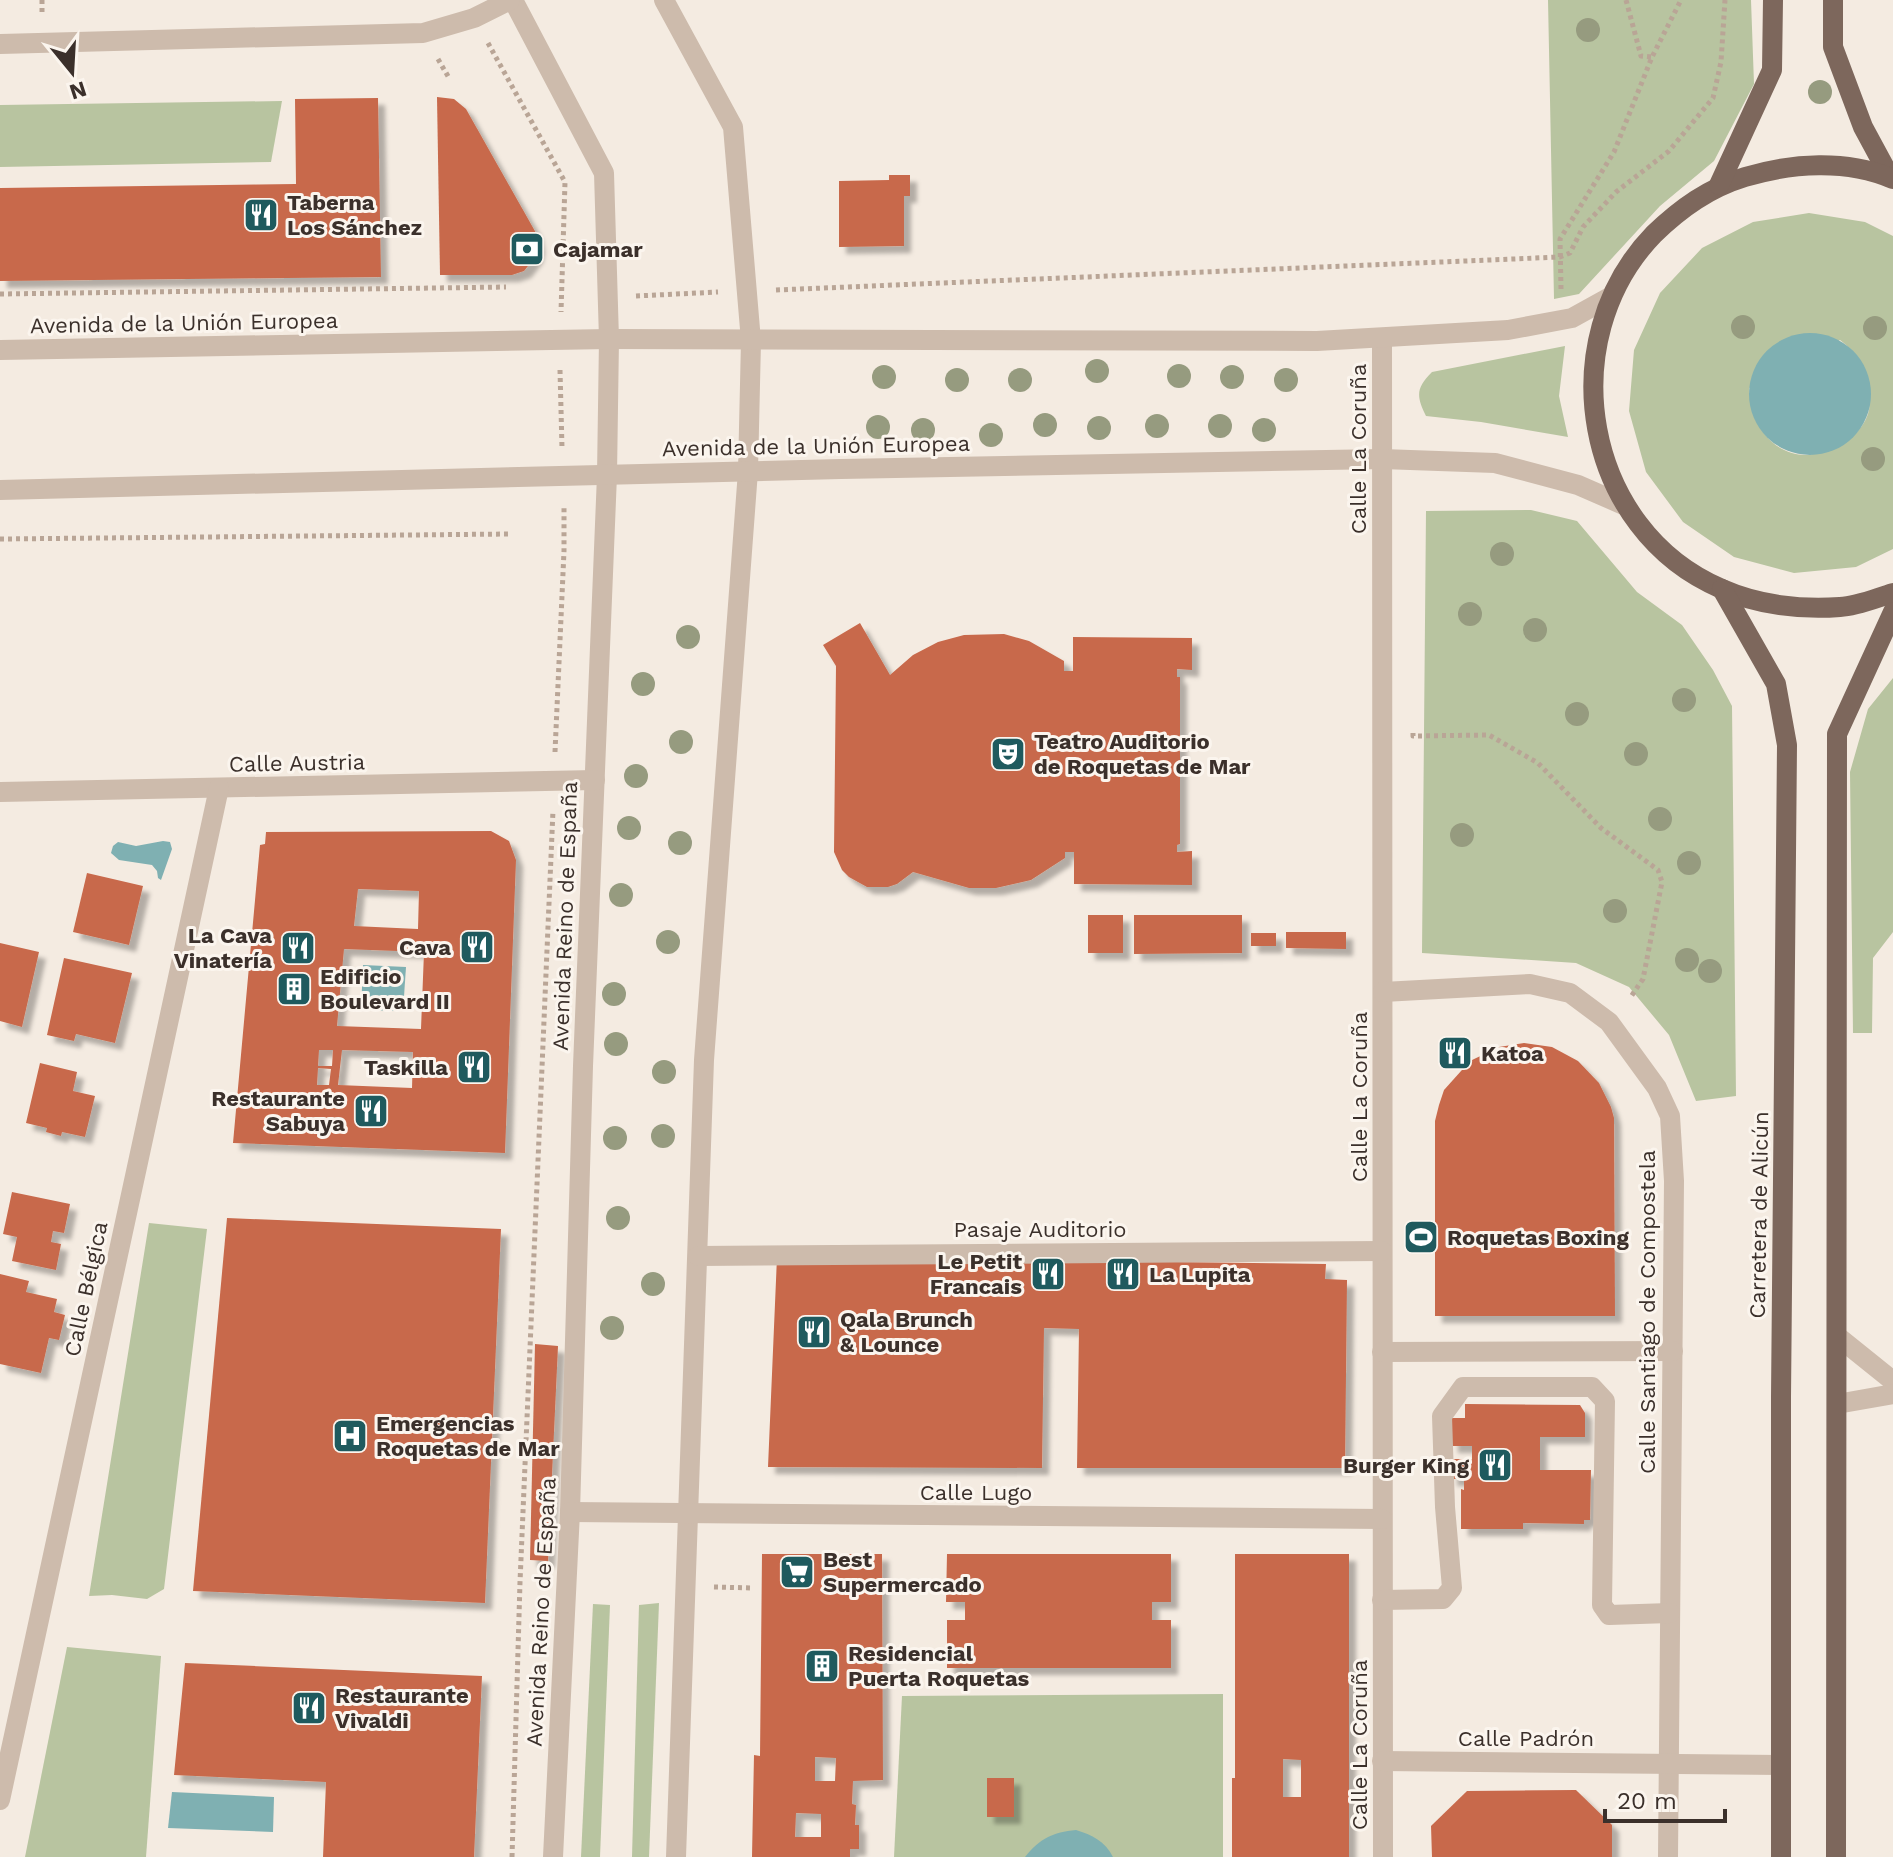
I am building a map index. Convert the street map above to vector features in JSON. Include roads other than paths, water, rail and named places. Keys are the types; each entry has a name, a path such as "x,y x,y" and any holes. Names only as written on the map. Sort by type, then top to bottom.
{"main road":[{"path":"1719,185 1772,70 1773,0"},
{"path":"1833,0 1833,47 1863,127 1892,178"},
{"path":"1892,178 1833,165 1775,168 1719,185 1674,214 1637,252 1610,297 1594,349 1592,403 1602,456 1626,506 1652,539 1685,568 1722,589 1781,606 1843,607 1893,593"},
{"name":"Carretera de Alicún","path":"1722,589 1776,684 1787,745 1781,1381 1781,1857"},
{"path":"1836,1857 1837,734 1893,612"}],"street":[{"path":"0,44 423,33 474,18 511,0"},
{"name":"Avenida Reino de España","path":"511,0 604,173 609,339 607,475 582,1082 570,1512 553,1857"},
{"path":"664,0 733,127 751,341 748,471 704,1060 676,1857"},
{"name":"Avenida de la Unión Europea","path":"0,350 609,339 1317,341 1508,330 1572,318 1610,297"},
{"name":"Calle La Coruña","path":"1382,338 1383,1857"},
{"name":"Avenida de la Unión Europea","path":"0,490 1382,459 1495,463 1578,485 1626,506"},
{"name":"Calle Austria","path":"0,792 595,780"},
{"name":"Calle Bélgica","path":"0,1800 219,788"},
{"name":"Calle Santiago de Compostela","path":"1383,992 1530,984 1570,993 1609,1022 1657,1088 1670,1116 1674,1181 1668,1857"},
{"name":"Pasaje Auditorio","path":"698,1256 1382,1251"},
{"path":"1837,1336 1893,1381"},
{"path":"1382,1352 1673,1351"},
{"path":"1382,1600 1443,1599 1452,1588 1442,1416 1463,1387 1592,1387 1605,1401 1602,1605 1609,1615 1670,1613"},
{"path":"1837,1404 1893,1394"},
{"name":"Calle Lugo","path":"570,1512 1382,1519"},
{"name":"Calle Padrón","path":"1382,1761 1781,1765"}],"water":[{"path":"1810,333 1833,338 1853,351 1866,371 1871,394 1866,417 1853,437 1833,450 1810,455 1787,450 1767,437 1754,417 1749,394 1754,371 1767,351 1787,338"},
{"path":"118,842 136,846 170,842 172,849 161,880 152,865 119,860 111,853"},
{"path":"363,965 406,967 403,1011 361,1010"},
{"path":"172,1792 274,1797 273,1832 168,1828"},
{"path":"1076,1830 1098,1839 1113,1857 1025,1857 1047,1838"}],"place":[{"name":"Taberna Los Sánchez","path":"261,215"},
{"name":"Cajamar","path":"527,249"},
{"name":"Teatro Auditorio de Roquetas de Mar","path":"1008,754"},
{"name":"Cava","path":"477,947"},
{"name":"La Cava Vinatería","path":"298,948"},
{"name":"Edificio Boulevard II","path":"294,989"},
{"name":"Katoa","path":"1455,1053"},
{"name":"Taskilla","path":"474,1067"},
{"name":"Restaurante Sabuya","path":"371,1111"},
{"name":"Roquetas Boxing","path":"1421,1237"},
{"name":"Le Petit Francais","path":"1048,1274"},
{"name":"La Lupita","path":"1123,1274"},
{"name":"Qala Brunch & Lounce","path":"814,1332"},
{"name":"Emergencias Roquetas de Mar","path":"350,1436"},
{"name":"Burger King","path":"1495,1465"},
{"name":"Best Supermercado","path":"797,1572"},
{"name":"Residencial Puerta Roquetas","path":"822,1666"},
{"name":"Restaurante Vivaldi","path":"309,1708"}]}
